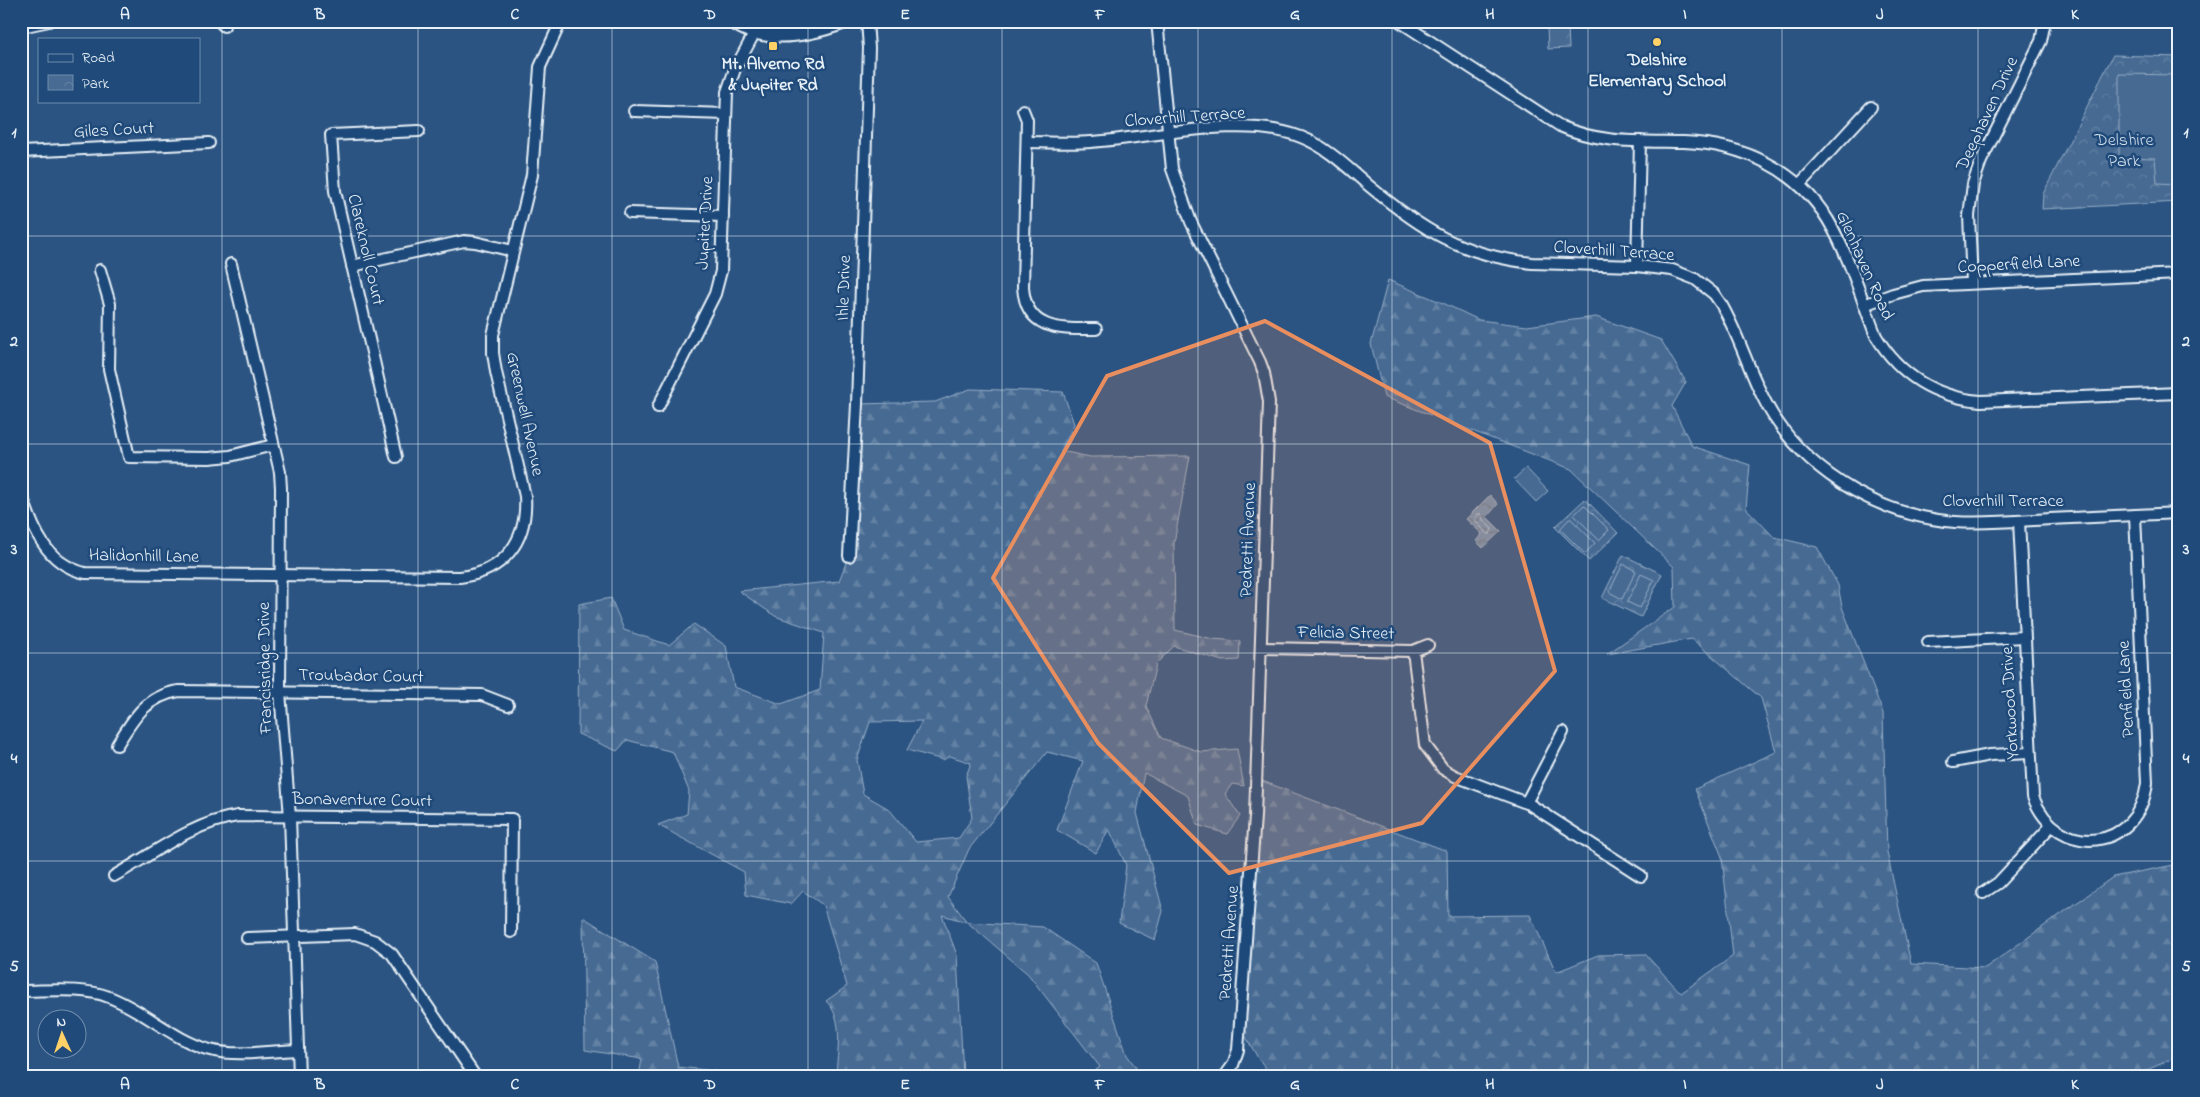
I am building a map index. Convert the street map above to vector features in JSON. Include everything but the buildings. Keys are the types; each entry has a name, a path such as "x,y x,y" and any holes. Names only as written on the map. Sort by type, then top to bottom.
{"street":[{"path":"21,27 49,21"},
{"name":"Greenwell Avenue","path":"280,575 472,576 489,569 504,559 512,550 521,532 524,520 525,496 493,353 496,321 532,175 540,67 561,21"},
{"path":"732,21 755,32 772,34 805,32 846,21"},
{"name":"Ihle Drive","path":"849,556 857,404 869,48 868,21"},
{"name":"Pedretti Avenue","path":"1157,21 1172,168 1191,222 1260,362 1268,389 1262,648 1255,816 1238,1050 1234,1065 1225,1076"},
{"name":"Glenhaven Road","path":"1399,21 1560,126 1591,138 1694,143 1729,147 1766,162 1799,185 1828,220 1876,336 1895,362 1920,383 1949,396 1981,401 2179,393"},
{"name":"Deephaven Drive","path":"1972,283 1969,216 1973,184 1982,161 2041,41 2046,21"},
{"name":"Jupiter Drive","path":"658,407 715,294 721,271 726,114 730,81 755,32"},
{"path":"1799,185 1871,107"},
{"path":"1023,110 1027,120 1023,288 1026,303 1036,318 1051,327 1096,330"},
{"path":"634,111 726,114"},
{"name":"Cloverhill Terrace","path":"1027,142 1091,142 1222,128 1268,129 1300,136 1328,152 1409,218 1430,232 1467,249 1511,261 1637,266 1672,270 1684,274 1705,286 1714,294 1728,315 1751,374 1775,418 1803,452 1834,478 1873,500 1911,514 1955,522 2179,514"},
{"name":"Clareknoll Court","path":"396,457 335,191 331,135 420,131"},
{"path":"1637,266 1640,141"},
{"name":"Giles Court","path":"21,152 209,142"},
{"path":"630,213 723,216"},
{"path":"352,266 464,241 513,251"},
{"name":"Francisridge Drive","path":"231,264 274,446 281,488 280,692 290,816 299,1076"},
{"path":"100,270 110,304 109,369 129,457 209,458 230,456 274,446"},
{"name":"Copperfield Lane","path":"1864,305 1908,289 1923,286 2179,274"},
{"name":"Halidonhill Lane","path":"21,492 45,548 55,559 77,571 85,573 280,575"},
{"name":"Penfield Lane","path":"2100,839 2112,835 2130,824 2143,804 2148,783 2135,515"},
{"name":"Yorkwood Drive","path":"2019,521 2033,797 2038,809 2051,826 2072,838 2100,839"},
{"path":"1928,642 2024,637"},
{"name":"Felicia Street","path":"1262,648 1413,651 1428,646"},
{"path":"1413,651 1425,745 1443,769 1455,776 1526,804 1641,876"},
{"name":"Troubador Court","path":"117,745 141,708 162,694 179,691 482,695 508,705"},
{"path":"1526,804 1563,732"},
{"path":"1953,762 1990,755 2030,753"},
{"name":"Bonaventure Court","path":"114,876 209,822 238,816 512,819 511,932"},
{"path":"1983,893 1998,883 2051,826"},
{"path":"247,938 356,934 375,941 392,954 475,1076"},
{"path":"21,991 86,992 107,996 190,1042 212,1050 228,1052 298,1050"}],"highlighted area":[{"path":"1265,321 1490,443 1555,671 1422,823 1229,873 1098,743 993,578 1107,376"}],"green space":[{"path":"1568,26 1569,48 1548,49 1547,27"},
{"name":"Delshire Park","path":"2113,55 2179,57 2179,202 2042,209 2043,194"},
{"path":"2119,74 2179,75 2179,184 2157,183 2155,158 2119,157"},
{"path":"1388,280 1479,320 1527,326 1596,317 1661,340 1686,382 1672,406 1692,446 1750,465 1746,508 1774,537 1817,547 1838,585 1842,607 1883,713 1887,852 1911,964 1985,968 2113,877 2179,864 2179,1056 2133,1076 1272,1076 1258,1058 1239,1025 1257,779 1447,851 1448,916 1530,915 1556,972 1598,955 1645,954 1681,993 1733,956 1722,857 1695,789 1776,752 1761,698 1692,639 1607,654 1675,607 1674,567 1571,469 1384,397 1371,344"},
{"path":"970,389 1063,392 1074,424 1061,451 1090,457 1190,456 1174,543 1175,630 1213,639 1240,641 1239,660 1222,661 1174,646 1156,664 1146,706 1161,738 1201,752 1237,749 1244,786 1232,784 1225,794 1240,816 1227,834 1197,825 1188,796 1144,773 1137,813 1163,911 1155,940 1119,923 1126,865 1109,829 1096,853 1057,830 1083,761 1047,752 969,849 948,897 967,922 942,915 957,955 963,1076 836,1076 838,1026 832,1008 826,1001 847,986 823,905 803,891 791,904 746,895 744,872 658,825 687,814 689,791 673,752 627,740 617,751 578,734 579,604 611,598 624,630 669,645 694,624 726,646 734,687 781,704 820,690 824,633 775,616 739,591 839,581 849,555 857,404 935,402","holes":["922,721 907,750 943,760 950,756 971,763 966,776 972,818 959,838 916,842 889,809 863,794 857,760 870,722"]},
{"path":"1526,468 1548,491 1536,502 1514,479"},
{"path":"1585,499 1618,533 1589,561 1555,527"},
{"path":"1584,505 1609,530 1599,540 1574,515"},
{"path":"1570,518 1595,543 1585,554 1560,529"},
{"path":"1623,555 1662,574 1641,617 1602,598"},
{"path":"1623,564 1636,571 1622,599 1609,592"},
{"path":"1641,574 1654,580 1640,608 1627,602"},
{"path":"583,917 655,962 678,1067 716,1071 718,1076 639,1076 642,1059 585,1050"},
{"path":"967,922 1043,927 1096,963 1127,1055 1142,1076 1088,1076 1100,1067 1028,974"}],"water":[{"path":"1490,495 1498,504 1487,517 1501,531 1483,548 1476,541 1482,534 1466,519"}],"place":[{"name":"Delshire Elementary School","path":"1657,42"},
{"name":"Mt. Alverno Rd & Jupiter Rd","path":"773,46"}]}
